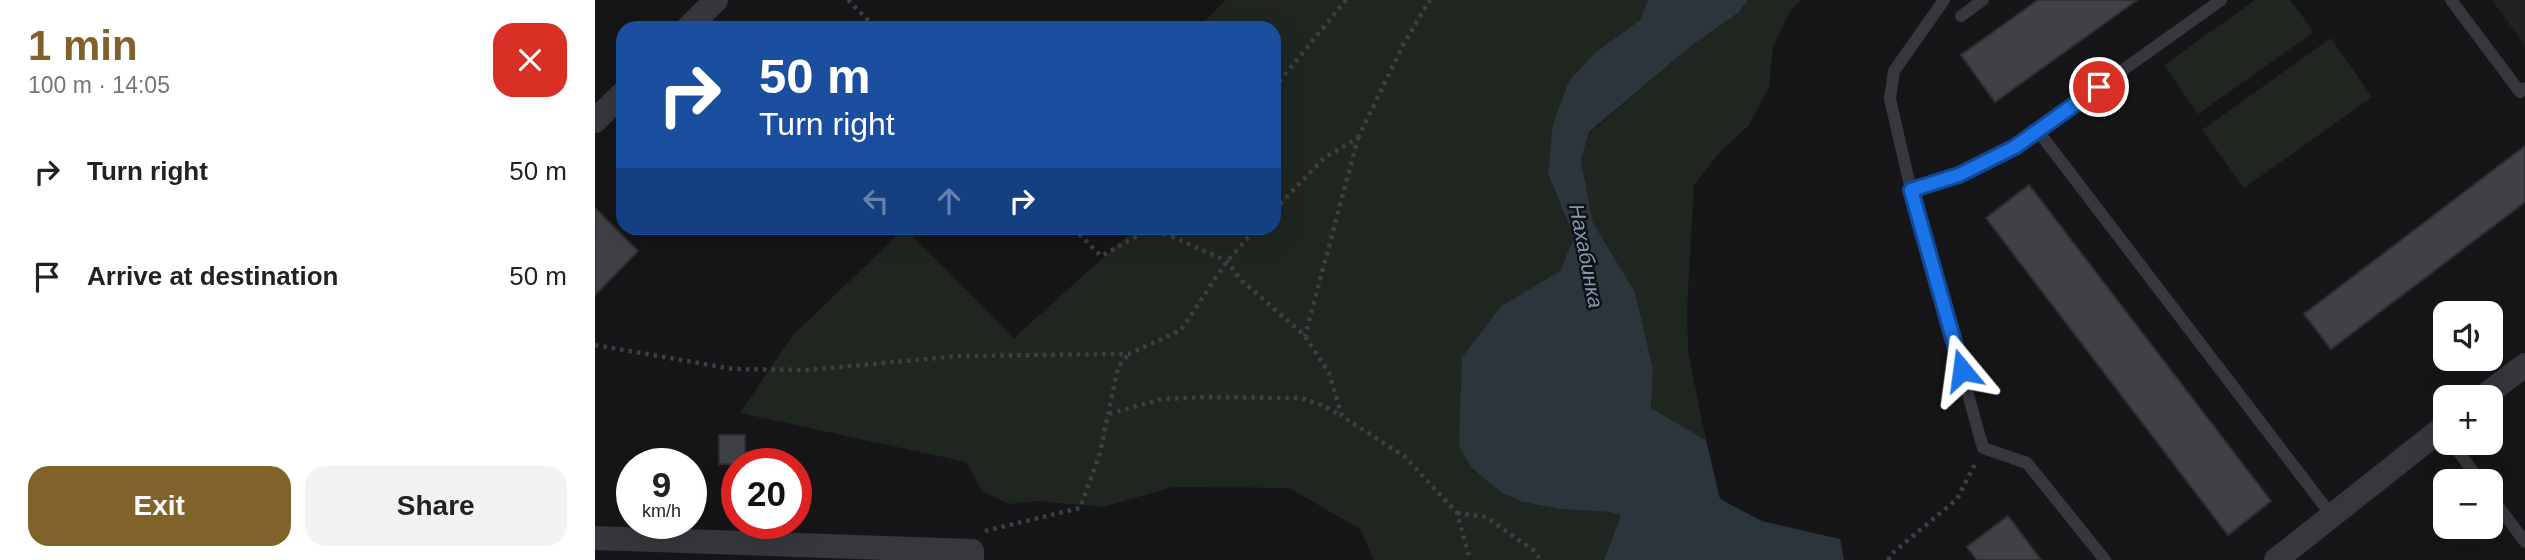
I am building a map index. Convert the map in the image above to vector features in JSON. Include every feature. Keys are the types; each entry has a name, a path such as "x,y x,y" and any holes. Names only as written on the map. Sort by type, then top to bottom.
{"street":[{"path":"695,21 716,0"},
{"path":"595,121 616,100"},
{"path":"2499,385 2525,365"},
{"path":"2276,560 2433,442"},
{"path":"595,538 972,555"}],"lane":[{"path":"1944,0 1894,71 1890,99 1911,190 1983,447 2027,463 2105,560"},
{"path":"1961,16 1983,0"},
{"path":"1911,190 1959,175 2015,147 2221,0"},
{"path":"2451,0 2520,92 2525,88"},
{"path":"2038,131 2332,516"},
{"path":"2503,512 2525,542"}],"path":[{"path":"848,0 869,21"},
{"path":"1281,79 1346,0"},
{"path":"1305,336 1358,138 1404,43 1430,0"},
{"path":"1281,203 1324,158 1358,138"},
{"path":"1080,235 1101,256 1140,235"},
{"path":"1169,235 1227,261 1240,279 1305,336 1329,373 1342,416"},
{"path":"595,345 733,369 809,370 958,356 1129,354 1181,330 1227,261 1251,235"},
{"path":"972,555 983,531 1080,508 1100,453 1118,367 1129,354"},
{"path":"1109,414 1162,399 1301,398 1342,416 1405,457 1457,513 1470,560"},
{"path":"1889,560 1889,556 1957,499 1983,447"},
{"path":"1457,513 1486,517 1533,550 1541,560"}],"shaded area":[{"path":"1226,0 1648,0 1640,20 1596,52 1548,175 1574,237 1560,271 1501,306 1462,357 1462,389 1522,502 1621,515 1604,560 1374,560 1360,529 1289,488 1173,487 1103,507 1038,501 1009,504 982,491 966,462 740,413 793,335 898,235 912,235 1014,338 1128,235 1281,235 1281,21 1205,21"},
{"path":"1748,0 1801,0 1790,11 1773,47 1769,87 1749,125 1720,152 1694,185 1687,309 1688,351 1706,440 1651,408 1653,369 1635,292 1593,223 1581,160 1589,133 1691,46 1738,13"},
{"path":"2255,0 2290,0 2314,32 2198,114 2164,65"},
{"path":"2492,0 2525,0 2525,45"},
{"path":"2331,38 2372,97 2244,188 2202,130"}],"water":[{"name":"Нахабинка","path":"1648,0 1748,0 1738,13 1691,46 1589,132 1581,160 1593,223 1635,292 1653,369 1651,408 1706,440 1720,499 1762,521 1840,539 1844,560 1604,560 1621,515 1522,502 1501,492 1472,468 1459,446 1462,357 1501,306 1560,271 1574,237 1548,174 1553,124 1569,81 1596,52 1640,20"}],"building":[{"path":"2038,0 2137,0 1995,102 1961,55"},
{"path":"2525,146 2525,202 2331,349 2304,314"},
{"path":"2029,185 2271,501 2228,535 1986,218"},
{"path":"595,208 616,229 616,235 622,235 638,251 595,295"},
{"path":"719,435 745,435 745,448 721,448 719,464"},
{"path":"2008,516 2041,560 1977,560 1967,547"}],"route":[{"path":"1962,370 1911,190 1959,175 2015,147 2099,87"}]}
